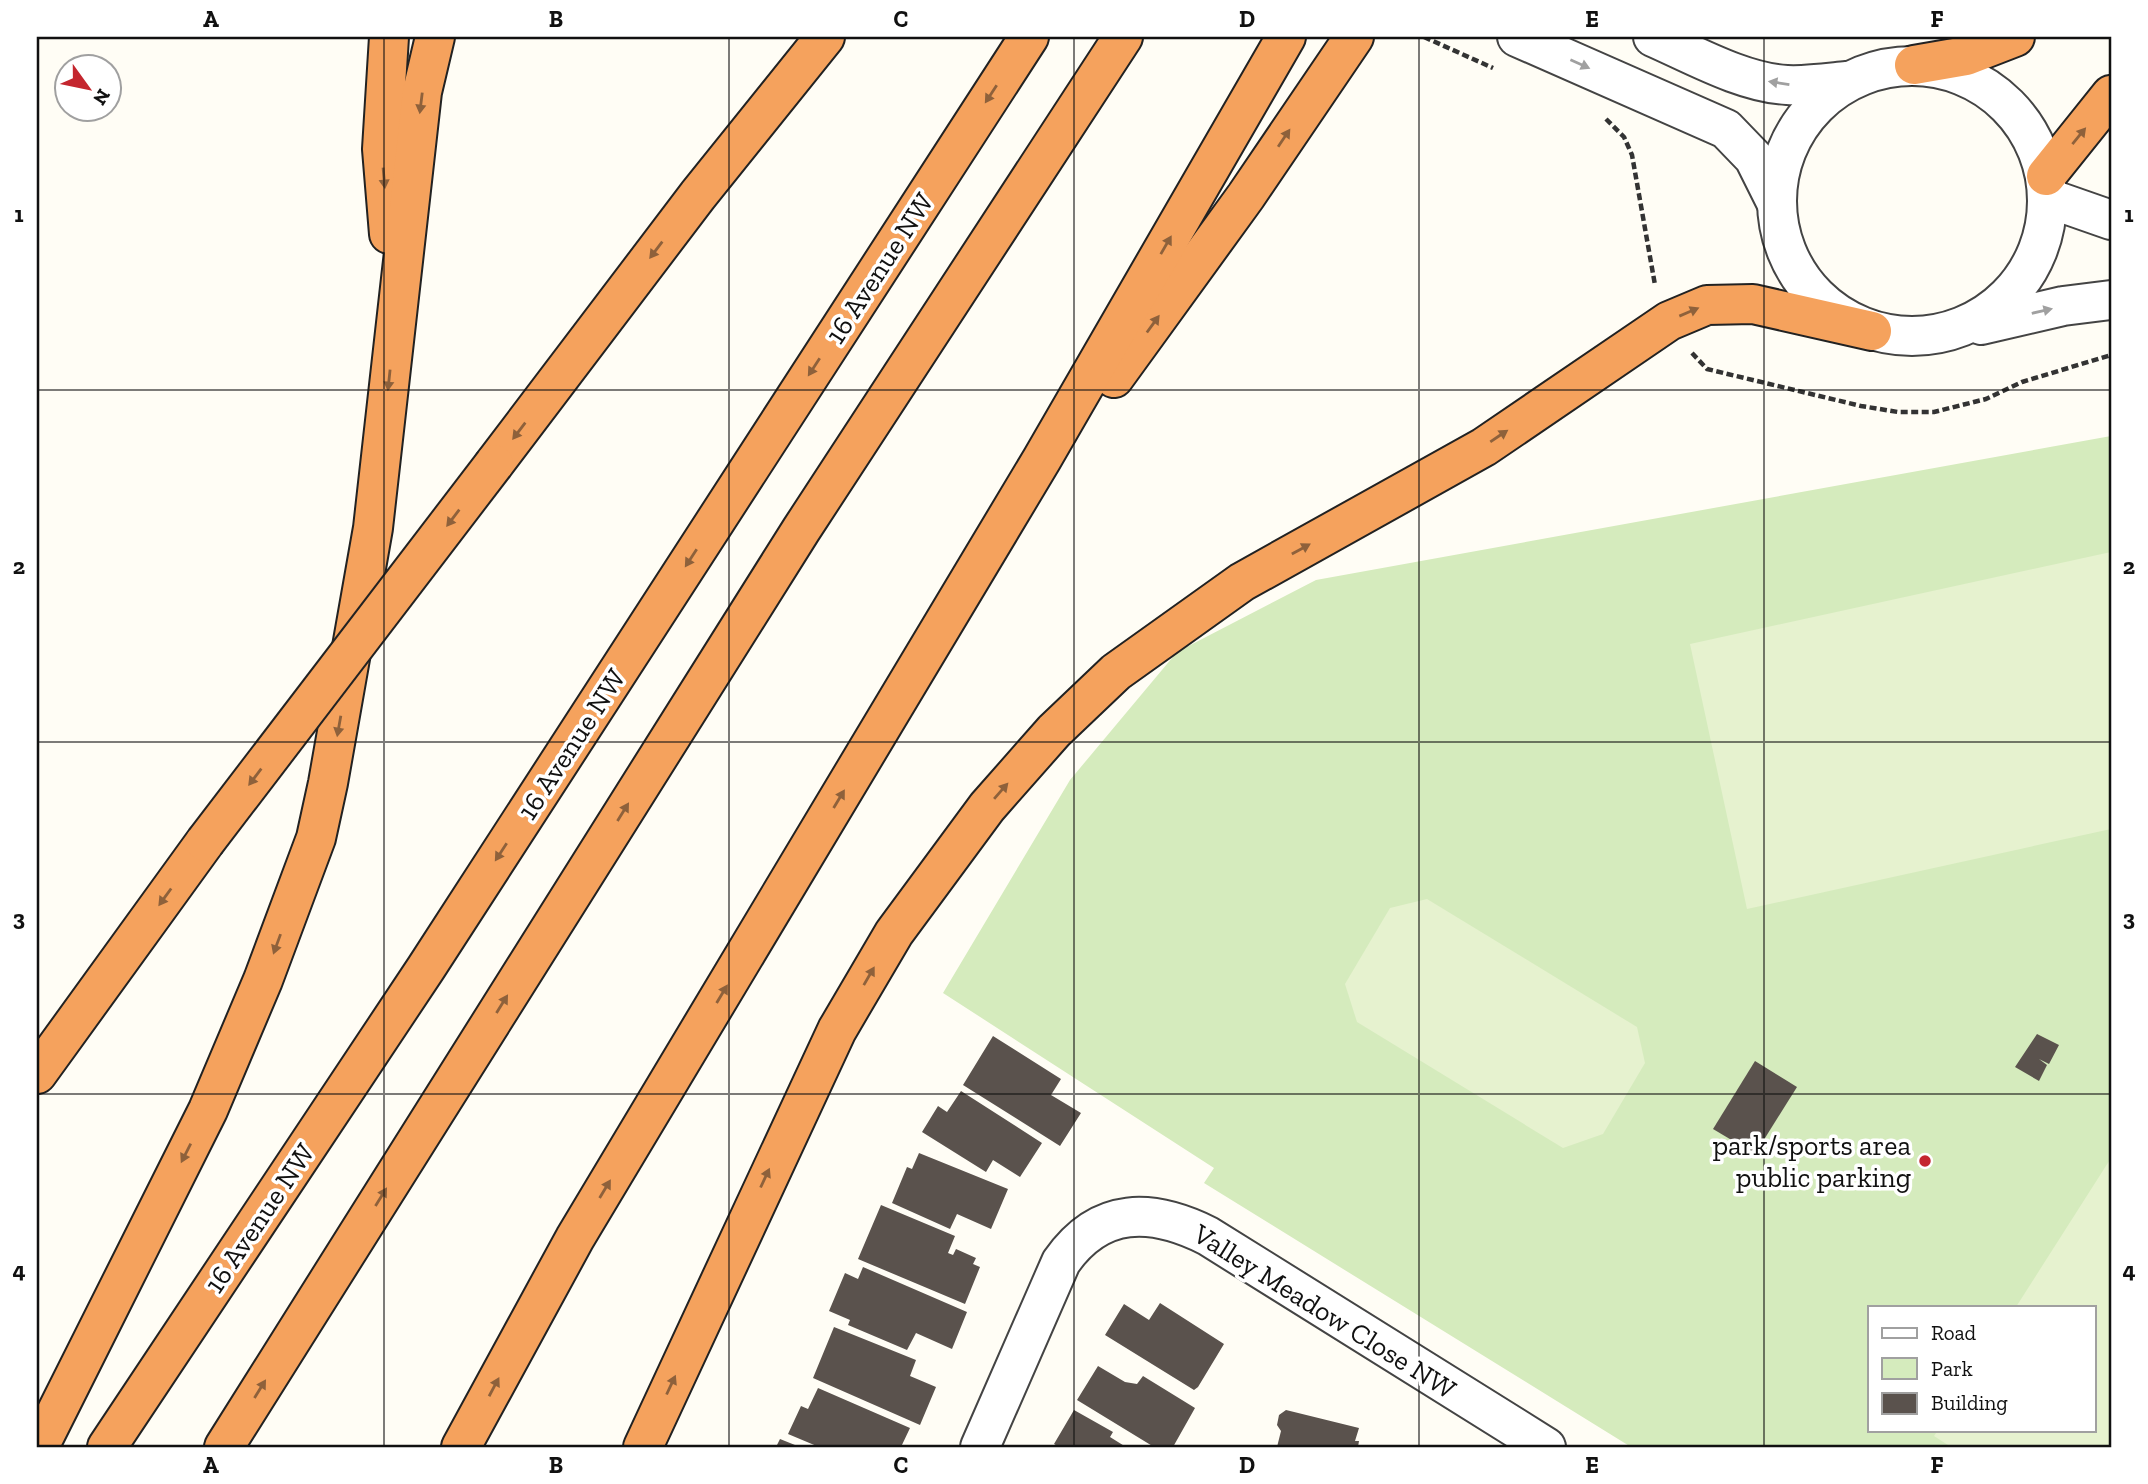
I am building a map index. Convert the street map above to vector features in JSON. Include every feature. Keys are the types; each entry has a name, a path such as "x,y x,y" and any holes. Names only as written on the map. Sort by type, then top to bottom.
{"highway":[{"path":"389,37 382,149 397,312"},
{"path":"39,1447 208,1110 263,981 316,838 373,528 422,92 435,37"},
{"path":"698,195 798,37"},
{"path":"37,1074 205,842 698,195 825,37"},
{"name":"16 Avenue NW","path":"107,1447 426,968 1028,37"},
{"path":"224,1447 801,530 1124,37"},
{"path":"984,558 1245,196 1354,37"},
{"path":"1914,65 1966,56 2015,37"},
{"path":"461,1447 575,1238 984,558 1278,51"},
{"path":"2047,187 2111,95"},
{"path":"643,1447 837,1030 894,933 987,807 1054,731 1116,672 1242,582 1484,447 1669,321 1707,305 1753,304 1872,331"}],"street":[{"path":"1517,37 1726,129 1754,158 1776,202"},
{"path":"1653,37 1723,68 1786,85 1847,81 1880,69 1914,65 1945,69 1975,80 2000,97 2021,120 2032,138 2047,187 2044,233 2031,266 2018,285 1984,317 1952,331"},
{"path":"1847,81 1818,103 1795,132 1781,166 1776,202 1780,236 1793,268 1814,296 1832,310 1872,331 1912,338 2063,306 2111,300"},
{"path":"2047,187 2111,220"},
{"name":"Valley Meadow Close NW","path":"980,1447 1061,1262 1072,1246 1088,1233 1112,1221 1131,1216 1182,1223 1208,1236 1544,1447"}],"path":[{"path":"1424,37 1495,69"},
{"path":"1596,116 1607,120 1624,137 1632,155 1657,292 1669,321 1685,345 1707,369 1898,412 1934,412 1986,399 2022,382 2111,355"}],"green space":[{"path":"2111,436 2111,1447 1631,1447 1204,1183 1214,1168 943,993 1070,780 1177,652 1316,580"},
{"path":"2111,552 2111,829 1747,909 1690,644"},
{"path":"1427,899 1637,1027 1645,1063 1603,1134 1563,1148 1357,1022 1345,984 1390,908"},
{"path":"2111,1158 2111,1447 1951,1447 1934,1436 1937,1432 2096,1432 2096,1306 2017,1306"}],"building":[{"path":"2037,1034 2059,1045 2049,1064 2039,1059 2047,1065 2039,1081 2015,1067"},
{"path":"993,1036 1061,1079 1051,1095 1081,1113 1060,1146 963,1085"},
{"path":"1755,1061 1797,1087 1755,1154 1713,1129"},
{"path":"961,1091 1042,1143 1020,1177 993,1160 986,1172 922,1132 938,1106 947,1112"},
{"path":"919,1153 1008,1189 991,1229 957,1214 950,1229 892,1203 907,1167 912,1169"},
{"path":"881,1205 955,1236 948,1253 953,1255 956,1249 976,1258 973,1264 980,1267 965,1304 858,1259"},
{"path":"863,1267 967,1312 952,1349 916,1333 907,1350 848,1325 850,1320 829,1311 845,1273 858,1279"},
{"path":"1160,1303 1224,1344 1194,1390 1105,1335 1124,1304 1149,1320"},
{"path":"834,1327 916,1360 910,1376 936,1387 920,1425 813,1378"},
{"path":"1098,1366 1125,1382 1137,1384 1143,1376 1195,1408 1173,1447 1154,1447 1077,1400"},
{"path":"818,1388 910,1428 901,1447 819,1447 788,1434 801,1406 808,1409"},
{"path":"1074,1410 1113,1432 1110,1437 1126,1447 1059,1447 1054,1444"},
{"path":"1286,1410 1359,1428 1355,1441 1359,1441 1358,1447 1277,1447 1281,1431 1277,1425 1279,1415"},
{"path":"780,1439 800,1447 776,1447"}],"place":[{"name":"park/sports area public parking","path":"1925,1161"}]}
